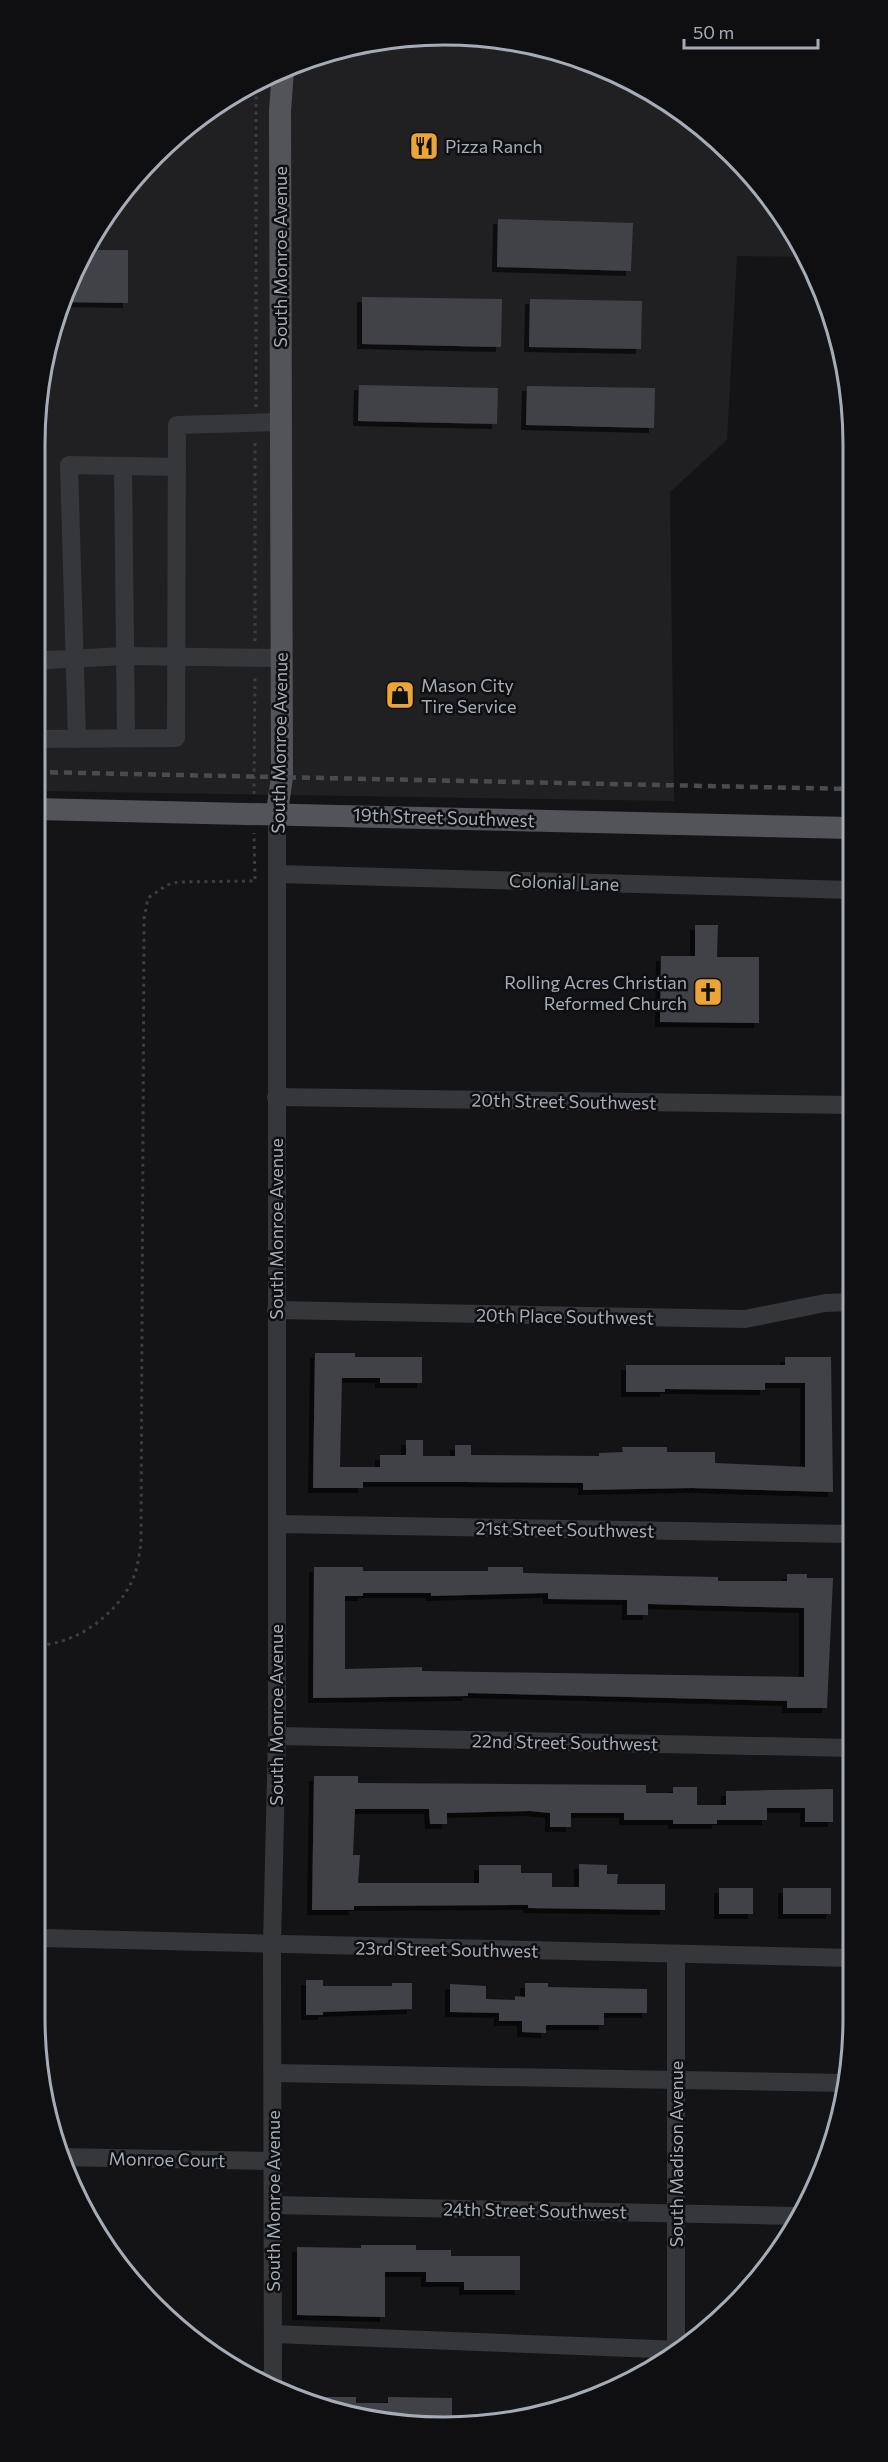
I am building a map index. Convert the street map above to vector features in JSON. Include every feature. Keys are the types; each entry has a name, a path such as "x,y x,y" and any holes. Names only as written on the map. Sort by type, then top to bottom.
{"main road":[{"name":"South Monroe Avenue","path":"278,812 282,777 280,111 282,79"},
{"name":"19th Street Southwest","path":"45,809 278,812 843,828"}],"street":[{"path":"45,739 176,738 177,425 281,422"},
{"path":"77,739 69,465 177,467"},
{"path":"123,466 126,738"},
{"path":"45,661 124,656 282,657"},
{"name":"South Monroe Avenue","path":"273,2378 272,1946 277,1736 278,812"},
{"name":"Colonial Lane","path":"277,874 843,890"},
{"name":"20th Street Southwest","path":"276,1097 843,1106"},
{"name":"20th Place Southwest","path":"276,1310 745,1319 825,1303 843,1302"},
{"name":"21st Street Southwest","path":"277,1524 843,1534"},
{"name":"22nd Street Southwest","path":"277,1736 843,1748"},
{"name":"23rd Street Southwest","path":"45,1938 272,1946 843,1958"},
{"name":"South Madison Avenue","path":"676,1954 678,2342"},
{"path":"273,2073 676,2078 838,2083"},
{"name":"Monroe Court","path":"70,2157 273,2161"},
{"name":"24th Street Southwest","path":"273,2205 791,2216"},
{"path":"273,2334 664,2351"}],"path":[{"path":"45,1645 54,1645 87,1629 115,1607 134,1576 141,1544 144,930 148,898 167,885 178,882 255,881 256,92"}],"shaded area":[{"path":"444,45 496,48 522,53 597,75 644,98 666,112 687,127 726,162 761,201 776,222 796,257 737,256 727,440 670,492 674,801 45,791 45,444 48,392 59,341 75,291 98,244 112,222 127,201 162,162 201,127 222,112 291,75 366,53 392,48"}],"building":[{"path":"498,219 633,223 631,271 497,267"},
{"path":"95,250 128,250 128,303 71,302"},
{"path":"362,297 502,299 501,347 362,344"},
{"path":"530,299 642,301 641,349 529,347"},
{"path":"359,385 498,388 497,424 358,421"},
{"path":"527,386 655,388 654,428 526,425"},
{"path":"695,925 718,925 717,957 759,957 759,1023 660,1022 661,956 695,956"},
{"path":"315,1353 355,1353 355,1357 422,1357 422,1383 380,1383 380,1378 342,1378 340,1467 380,1467 380,1455 406,1455 406,1440 423,1440 423,1456 455,1456 455,1445 471,1445 471,1455 599,1456 599,1453 623,1452 622,1447 667,1447 667,1452 715,1452 715,1463 805,1467 805,1383 765,1383 765,1390 665,1389 665,1392 626,1392 626,1365 785,1365 785,1357 831,1357 833,1492 692,1488 583,1490 583,1483 464,1482 363,1482 363,1488 313,1488"},
{"path":"314,1567 363,1567 363,1571 488,1571 488,1567 523,1567 523,1573 718,1577 718,1581 787,1581 787,1574 807,1574 807,1578 833,1578 827,1708 787,1708 787,1701 468,1693 468,1696 313,1698","holes":["363,1593 431,1593 431,1596 548,1593 548,1599 627,1600 627,1615 648,1615 648,1604 804,1608 804,1677 422,1671 422,1667 345,1669 345,1596 363,1596"]},
{"path":"314,1776 358,1776 358,1783 646,1785 646,1793 673,1793 673,1787 697,1787 697,1805 726,1805 726,1791 833,1789 833,1822 805,1822 805,1808 767,1808 767,1820 717,1820 717,1824 673,1824 673,1820 624,1820 624,1813 571,1813 571,1827 550,1827 550,1813 530,1811 447,1813 447,1824 430,1824 429,1809 355,1809 353,1855 360,1855 358,1883 479,1883 479,1865 521,1865 521,1873 552,1873 552,1887 579,1887 579,1864 607,1865 607,1874 618,1874 617,1884 665,1884 665,1910 528,1908 528,1905 354,1906 354,1910 312,1910"},
{"path":"719,1888 753,1888 753,1914 719,1914"},
{"path":"783,1888 831,1888 831,1914 783,1914"},
{"path":"306,1980 323,1980 323,1986 392,1986 392,1983 412,1983 412,2009 323,2012 323,2015 306,2015"},
{"path":"525,1983 548,1983 548,1987 647,1989 647,2013 604,2013 604,2025 546,2025 546,2033 522,2032 522,2021 499,2021 499,2013 450,2012 450,1984 486,1986 486,1999 515,2000 515,1996 525,1997"},
{"path":"361,2245 416,2245 416,2250 451,2250 451,2256 520,2256 520,2290 464,2290 464,2282 426,2282 426,2272 385,2272 385,2317 297,2315 297,2247 361,2248"},
{"path":"320,2397 356,2397 356,2403 388,2403 388,2397 452,2398 452,2417 444,2417 392,2414"}],"railway":[{"path":"45,772 843,789"}],"place":[{"name":"Pizza Ranch","path":"424,146"},
{"name":"Mason City Tire Service","path":"400,695"},
{"name":"Rolling Acres Christian Reformed Church","path":"708,992"}]}
